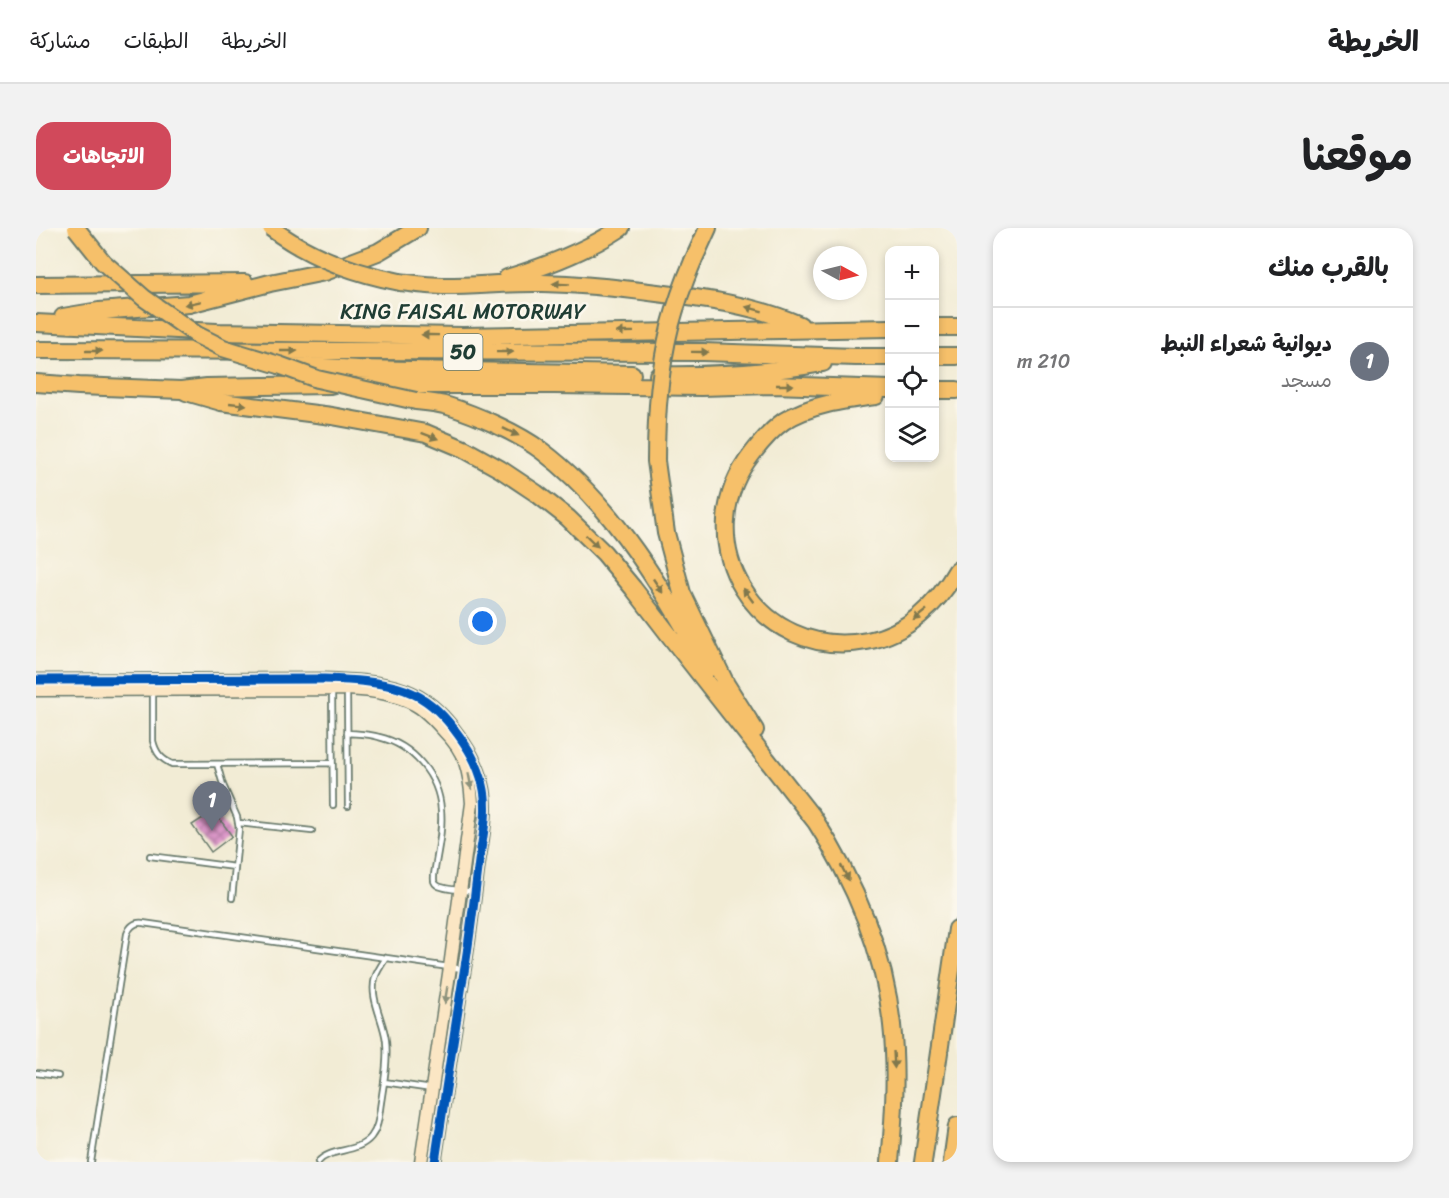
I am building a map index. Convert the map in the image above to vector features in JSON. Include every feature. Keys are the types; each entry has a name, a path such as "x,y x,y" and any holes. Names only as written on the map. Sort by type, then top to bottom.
{"highway":[{"path":"75,228 103,261 144,298 182,326 223,348 316,379 445,405 470,413 514,433 541,450 568,472 617,526 663,593 712,676 726,684"},
{"path":"271,228 314,255 334,264 400,282 430,286 554,284 635,290 748,307 809,329"},
{"path":"36,322 99,311 189,304 270,282 325,272 378,252 418,228"},
{"path":"480,285 530,271 573,255 621,228"},
{"path":"708,228 681,292 670,325 663,359 656,416 656,461 666,533 682,593 726,684 816,822 849,880 877,951 892,1025 895,1082 890,1162"},
{"path":"36,285 270,282"},
{"name":"KING FAISAL MOTORWAY","path":"36,322 227,332 463,336 885,328"},
{"path":"939,327 957,327"},
{"name":"KING FAISAL MOTORWAY","path":"36,350 691,352 885,357"},
{"path":"939,356 957,356"},
{"path":"279,365 359,369 724,375 781,370 856,357"},
{"path":"36,383 181,390 207,387 291,385 701,387 783,385 885,389"},
{"path":"181,390 222,402 332,416 426,433 464,449 501,469 537,493 568,518 604,553 816,822"},
{"path":"939,390 957,390"},
{"path":"885,395 832,402 807,411 784,421 761,441 742,466 728,506 725,524 726,537 734,571 749,597 776,624 815,641 847,644 886,636 910,622 932,604 957,570"},
{"path":"924,1162 957,929"},
{"path":"952,1162 957,1126"}],"street":[{"path":"36,690 324,679 357,681 384,684 423,698 448,722 477,764 483,787 485,810 435,1162"},
{"path":"36,680 347,689 378,692 415,704 452,739 465,761 471,782 472,803 421,1162"}],"lane":[{"path":"153,685 153,741 159,755 172,764 332,763"},
{"path":"332,689 333,805"},
{"path":"347,689 348,806"},
{"path":"347,733 381,737 395,742 407,749 427,770 436,789 442,824 434,882 439,886 475,892"},
{"path":"217,764 239,823 232,898"},
{"path":"332,776 347,776"},
{"path":"239,823 312,831"},
{"path":"150,856 235,867"},
{"path":"92,1162 127,934 131,926 143,923 464,969"},
{"path":"318,1162 326,1156 362,1145 372,1135 378,1122 387,1043 374,986 378,970 386,958"},
{"path":"36,1073 58,1076"},
{"path":"384,1082 432,1089"}],"building":[{"path":"214,811 232,836 211,852 192,825"}],"cycle path":[{"path":"36,680 324,679 365,682 395,687 413,693 449,722 468,748 478,769 485,794 485,813 468,948 435,1162"}],"place":[{"name":"ديوانية شعراء النبط","path":"212,831"}]}
